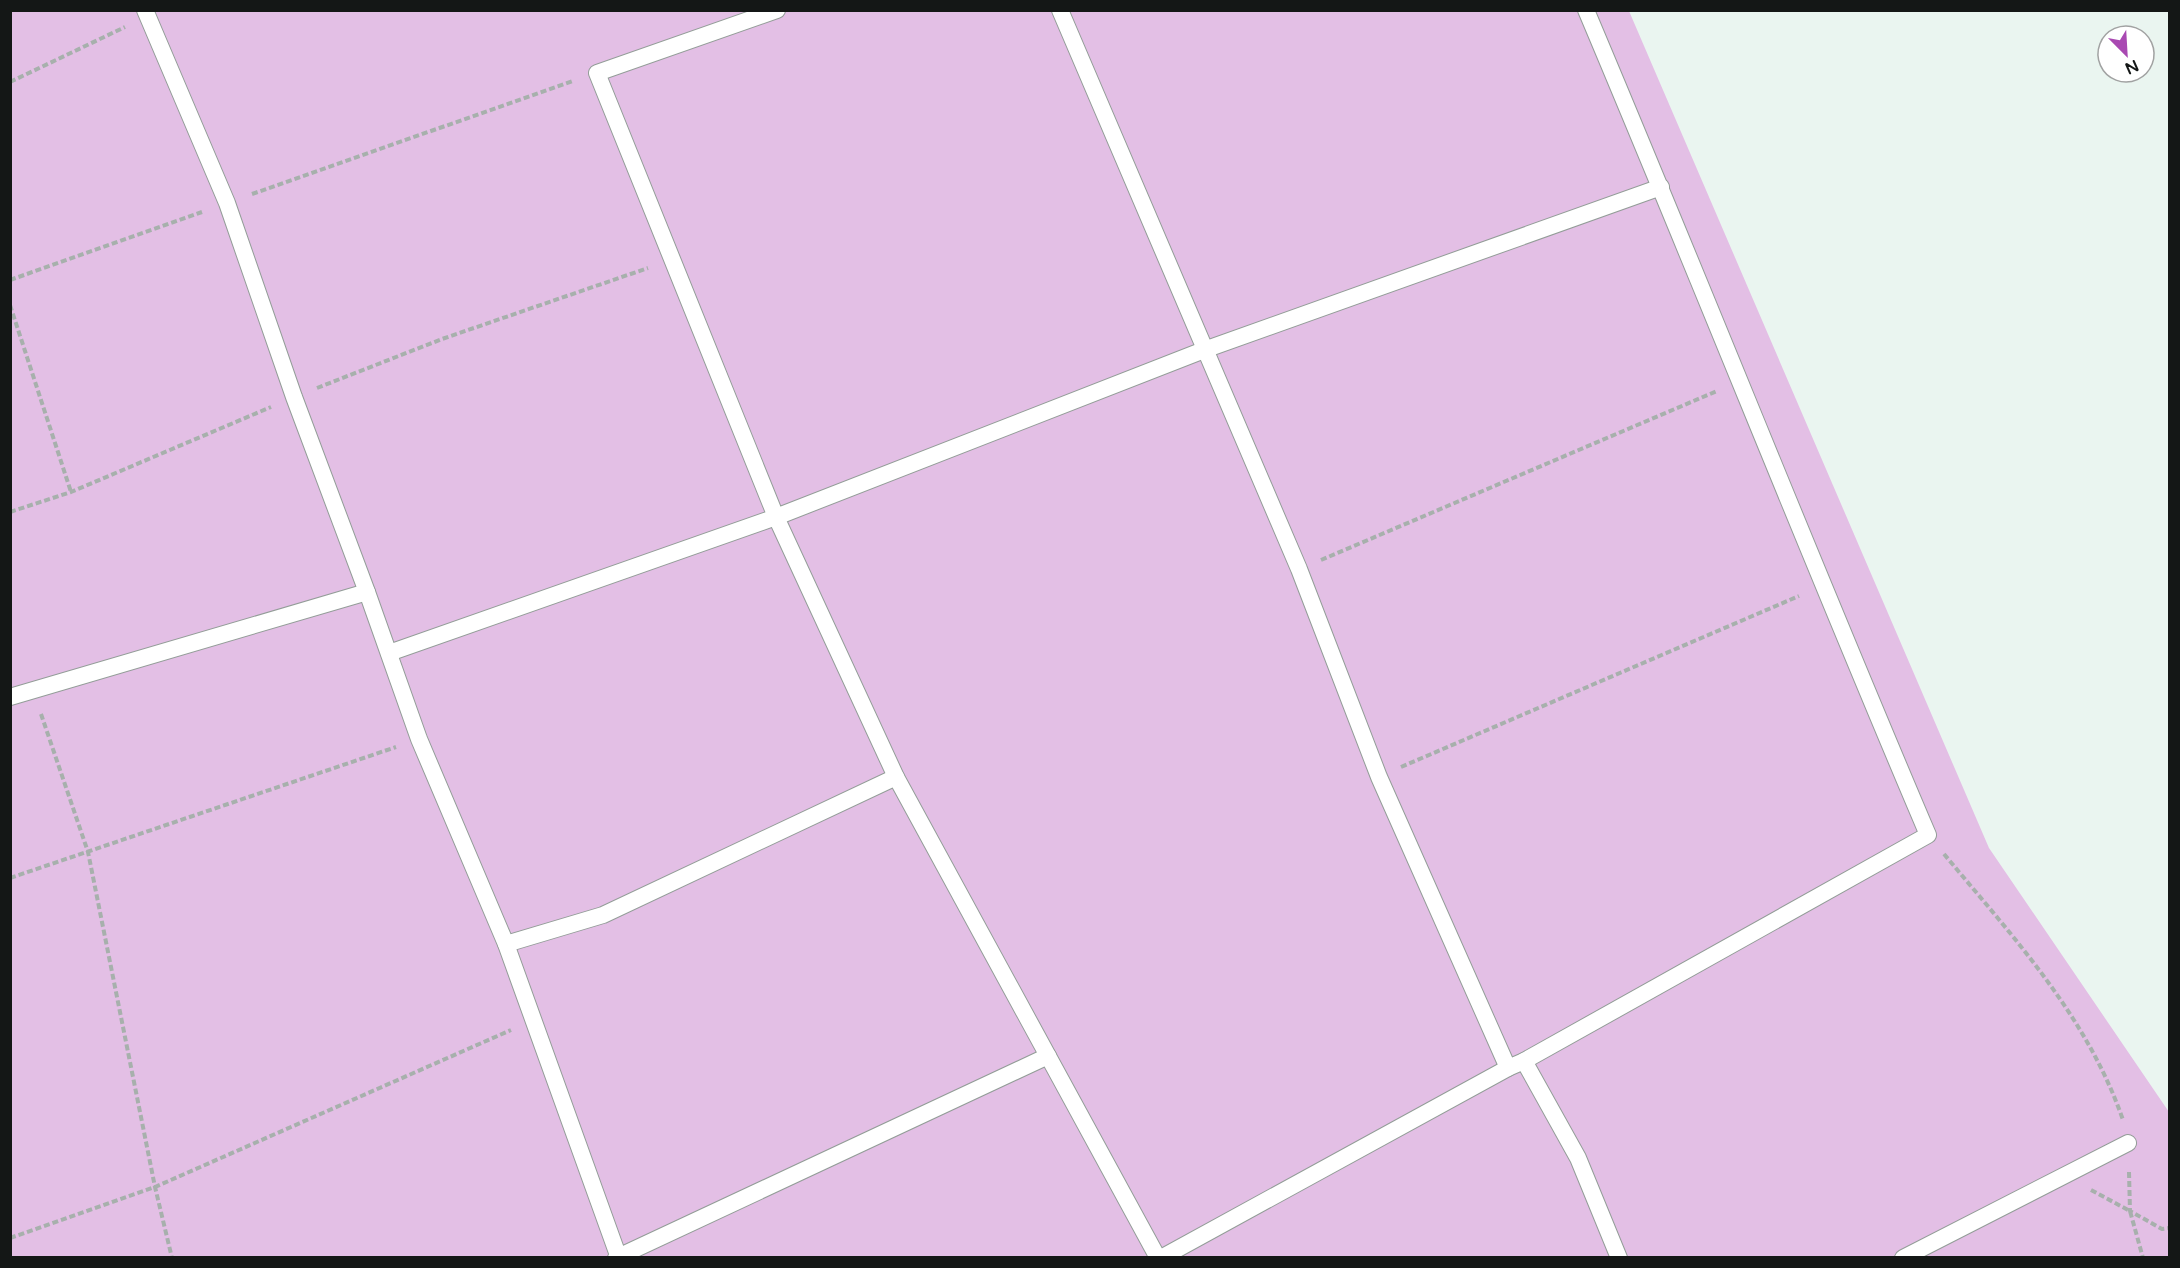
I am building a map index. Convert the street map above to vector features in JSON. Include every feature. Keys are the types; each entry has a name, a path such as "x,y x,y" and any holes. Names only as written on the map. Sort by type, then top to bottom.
{"lane":[{"path":"777,10 597,73 776,517 896,777 1160,1257 1524,1061 1928,835 1822,586 1586,10"},
{"path":"1060,10 1299,569 1379,777 1508,1068"},
{"path":"146,13 228,203 294,397 419,739 506,944 618,1257 1048,1056"},
{"path":"389,653 776,517 1204,350 1660,187"},
{"path":"10,697 367,592"},
{"path":"506,944 603,915 896,777"},
{"path":"1524,1061 1578,1158 1619,1257"},
{"path":"1903,1257 2128,1143"}],"path":[{"path":"10,82 146,13"},
{"path":"10,280 597,73"},
{"path":"10,512 71,492 294,397 442,339 672,260"},
{"path":"10,304 71,492"},
{"path":"1299,569 1740,382"},
{"path":"1379,777 1822,586"},
{"path":"33,690 88,852 155,1187 172,1257"},
{"path":"10,878 419,739"},
{"path":"1928,835 2055,989 2093,1049 2122,1118 2128,1143 2130,1211 2143,1257"},
{"path":"10,1239 155,1187 533,1020"},
{"path":"2064,1176 2162,1229 2169,1228"}],"shaded area":[{"path":"10,11 1629,11 1989,848 2169,1112 2169,1257 11,1257"}]}
